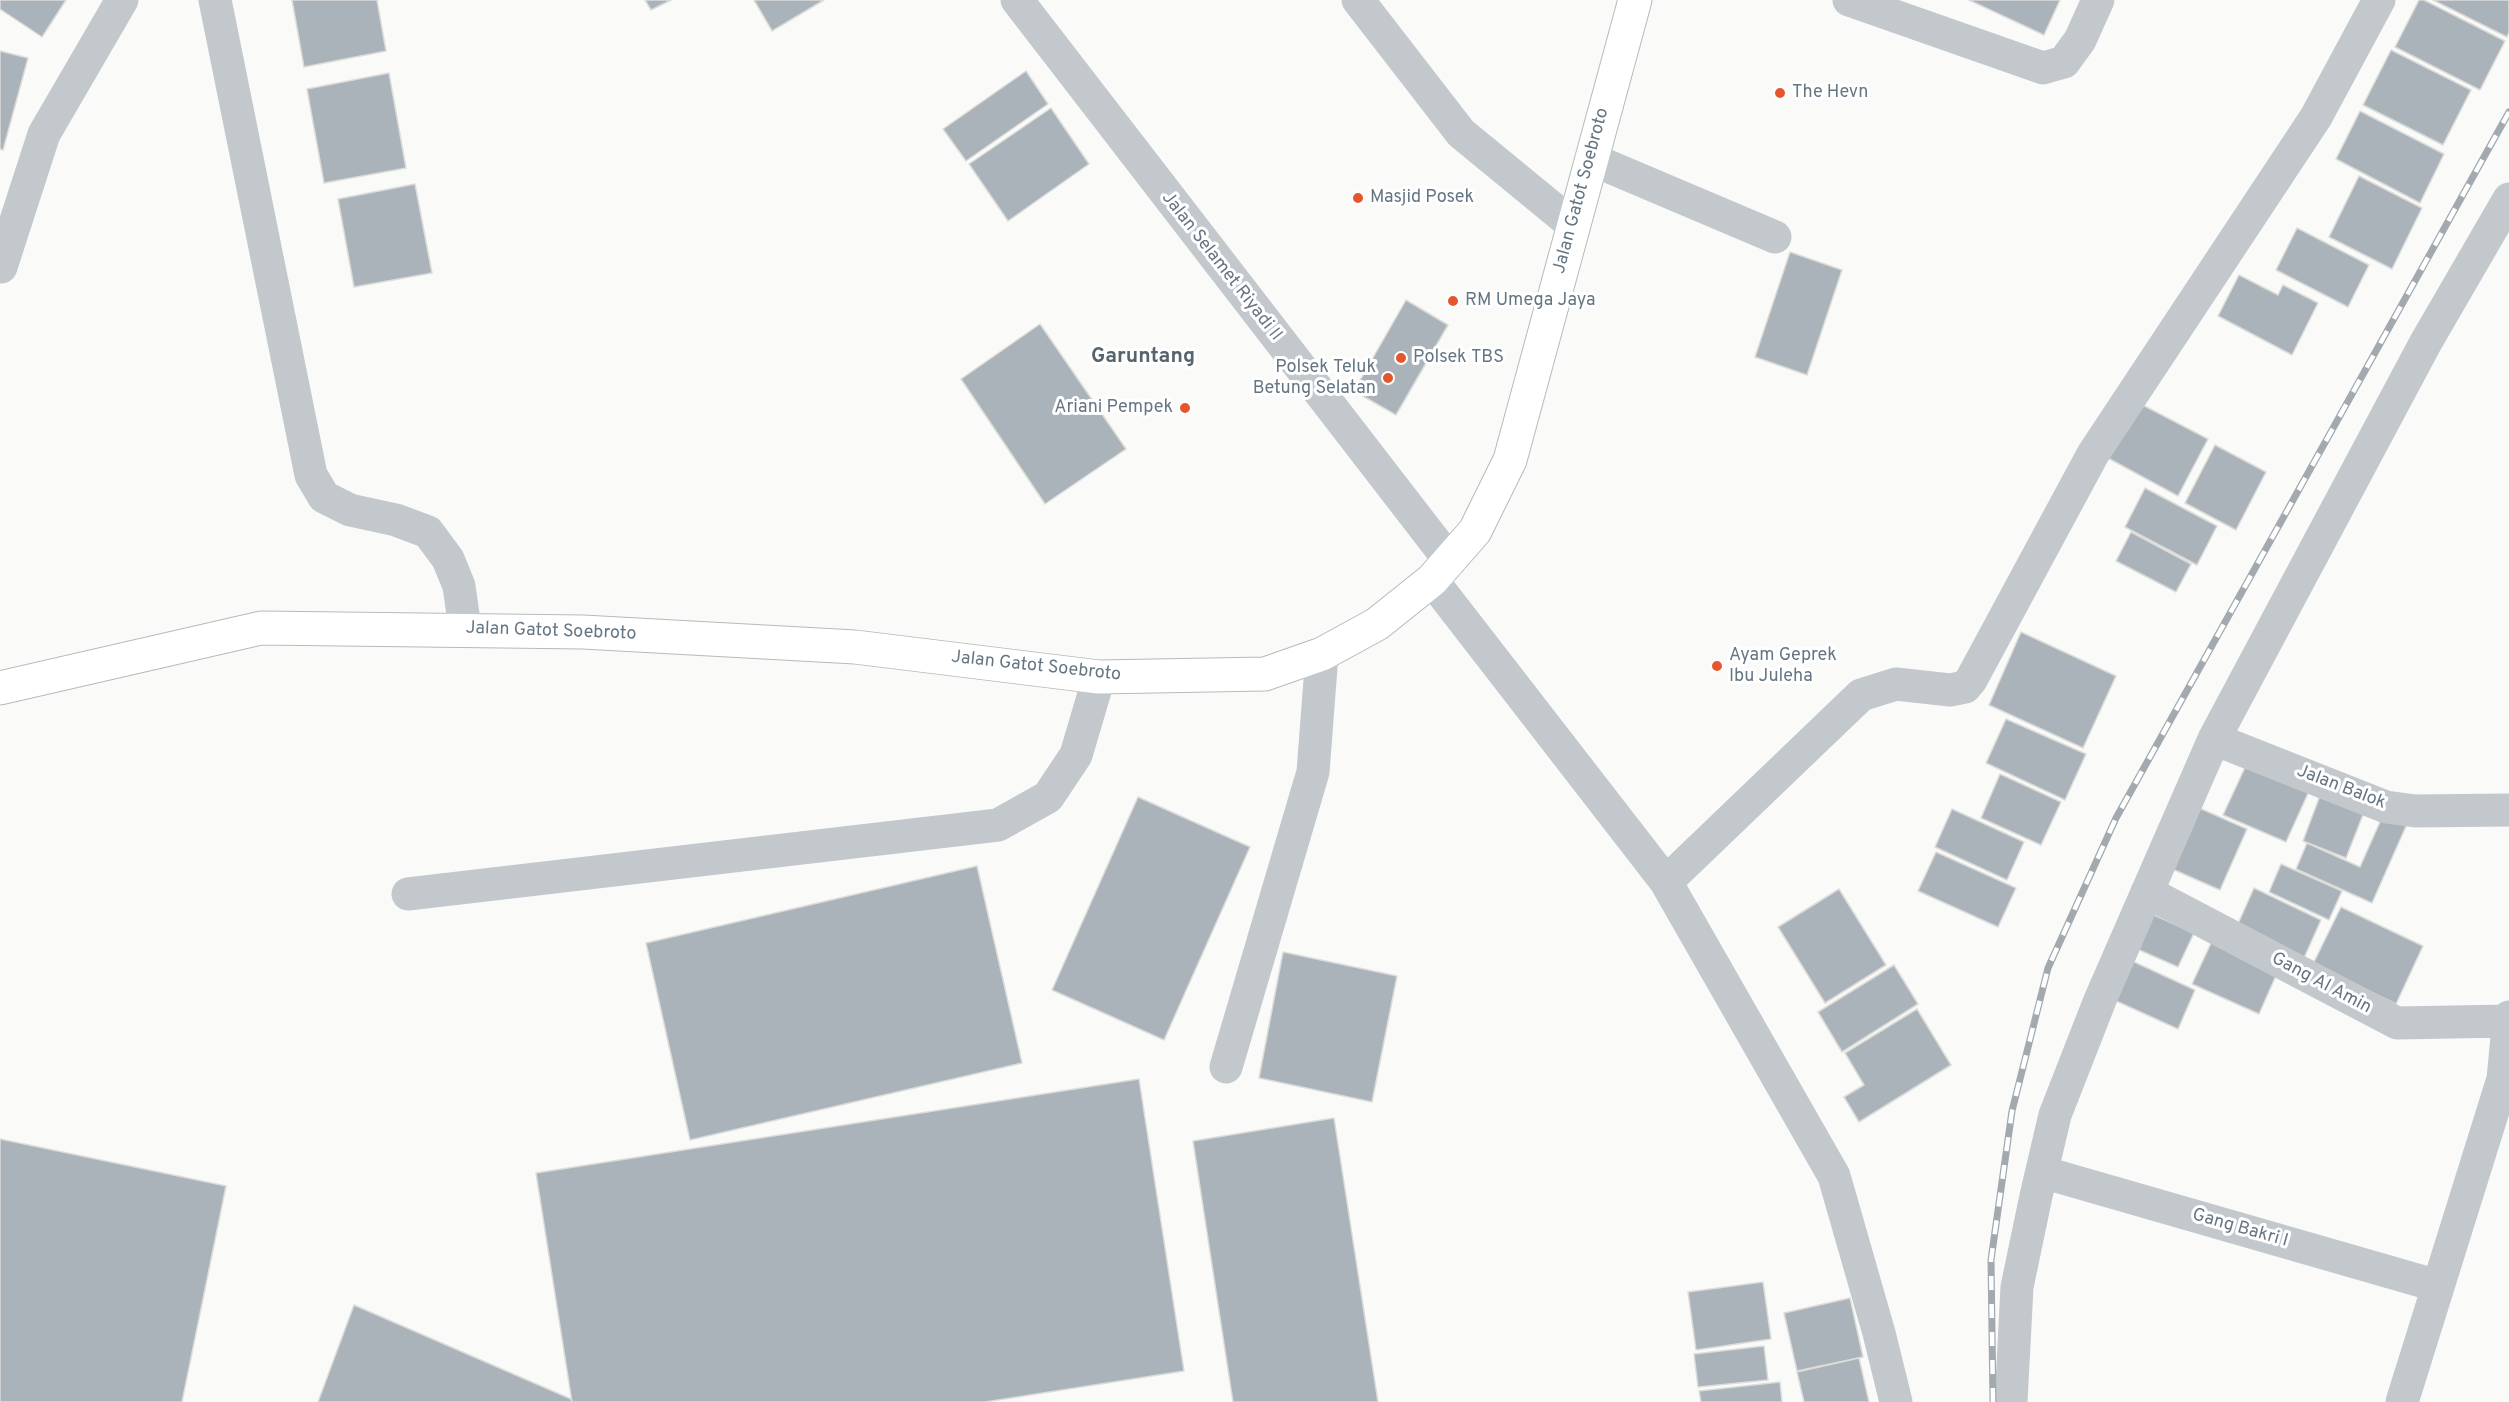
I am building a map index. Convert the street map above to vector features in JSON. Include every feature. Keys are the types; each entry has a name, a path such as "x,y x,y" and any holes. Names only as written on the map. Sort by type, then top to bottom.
{"main road":[{"name":"Jalan Gatot Soebroto","path":"0,688 261,628 583,632 855,647 1100,677 1265,675 1322,654 1377,624 1441,570 1475,531 1510,460 1635,0"}],"street":[{"path":"1,267 44,134 122,0"},
{"path":"216,0 311,474 324,497 350,510 396,520 428,532 448,560 459,586 465,629"},
{"name":"Jalan Selamet Riyadi II","path":"1017,0 1441,570 1666,882 1834,1176 1880,1333 1896,1402"},
{"path":"1358,0 1461,133 1572,225"},
{"path":"1849,0 2043,69 2064,62 2080,40 2098,0"},
{"path":"1666,882 1861,695 1896,684 1950,690 1965,687 1971,680 2093,454 2316,117 2379,0"},
{"path":"1591,159 1775,237"},
{"path":"2011,1402 2016,1287 2055,1115 2100,1000 2214,739 2426,342 2509,199"},
{"path":"1226,1067 1312,772 1322,654"},
{"path":"408,894 998,825 1048,798 1076,755 1100,677"},
{"name":"Jalan Balok","path":"2214,739 2386,807 2415,811 2509,810"},
{"name":"Gang Al Amin","path":"2147,892 2397,1023 2509,1019"},
{"path":"2402,1402 2504,1079 2509,1019"},
{"name":"Gang Bakri I","path":"2042,1172 2438,1286"}],"building":[{"path":"0,0 66,0 42,37 0,9"},
{"path":"292,0 377,0 386,51 304,67"},
{"path":"645,0 671,0 651,10"},
{"path":"754,0 824,0 772,31"},
{"path":"1969,0 2060,0 2044,35"},
{"path":"2419,0 2424,0 2505,41 2480,90 2395,47"},
{"path":"2433,0 2509,0 2507,37"},
{"path":"2391,50 2471,90 2443,145 2363,105"},
{"path":"0,51 28,58 3,150 0,149"},
{"path":"1026,71 1048,104 966,161 943,129"},
{"path":"389,73 406,168 324,183 307,89"},
{"path":"1051,108 1089,164 1008,221 969,164"},
{"path":"2360,111 2444,154 2420,203 2336,159"},
{"path":"2359,176 2422,208 2392,269 2329,237"},
{"path":"415,184 432,273 354,287 338,199"},
{"path":"2297,228 2369,265 2348,307 2276,270"},
{"path":"1790,252 1842,270 1807,375 1755,357"},
{"path":"2239,275 2278,295 2283,285 2318,303 2292,355 2218,316"},
{"name":"Polsek TBS","path":"1406,300 1448,325 1396,415 1354,391"},
{"path":"1040,324 1126,449 1045,504 961,379"},
{"path":"2135,401 2208,439 2178,496 2106,457"},
{"path":"2215,445 2266,472 2236,530 2185,503"},
{"path":"2145,488 2217,526 2197,565 2125,527"},
{"path":"2131,532 2191,564 2176,592 2116,561"},
{"path":"2021,632 2116,676 2083,748 1989,705"},
{"path":"2006,719 2086,754 2065,800 1986,763"},
{"path":"2248,761 2310,789 2286,842 2223,815"},
{"path":"2000,774 2061,802 2041,845 1981,818"},
{"path":"2324,785 2368,802 2346,858 2303,841"},
{"path":"1138,797 1250,847 1164,1040 1052,990"},
{"path":"2197,807 2247,829 2220,890 2170,868"},
{"path":"1952,809 2024,842 2007,880 1935,847"},
{"path":"2384,813 2407,824 2372,903 2296,869 2307,843 2360,867"},
{"path":"1936,852 2016,888 1998,927 1918,891"},
{"path":"2281,864 2342,891 2329,920 2269,892"},
{"path":"977,866 1022,1063 690,1140 646,943"},
{"path":"2254,888 2321,920 2304,958 2237,926"},
{"path":"1839,889 1886,965 1825,1003 1778,927"},
{"path":"2341,907 2423,946 2396,1004 2313,964"},
{"path":"2143,910 2194,933 2178,967 2128,945"},
{"path":"2212,941 2278,971 2259,1014 2192,984"},
{"path":"1283,952 1397,976 1372,1102 1259,1078"},
{"path":"2132,961 2195,990 2178,1029 2114,1000"},
{"path":"1894,965 1918,1004 1842,1052 1818,1012"},
{"path":"1917,1009 1951,1065 1859,1122 1844,1097 1864,1085 1845,1053"},
{"path":"1139,1079 1184,1371 985,1402 572,1402 536,1173"},
{"path":"1334,1118 1378,1402 1233,1402 1193,1141"},
{"path":"0,1139 226,1186 182,1402 0,1402"},
{"path":"1763,1282 1771,1339 1696,1350 1688,1292"},
{"path":"1850,1298 1863,1357 1797,1371 1784,1313"},
{"path":"354,1305 571,1399 572,1402 318,1402"},
{"path":"1764,1346 1768,1380 1698,1387 1694,1354"},
{"path":"1859,1358 1869,1402 1804,1402 1797,1372"},
{"path":"1780,1382 1782,1402 1701,1402 1699,1391"}],"railway":[{"path":"1993,1402 1991,1260 2012,1111 2048,968 2116,818 2509,112"}],"place":[{"name":"The Hevn","path":"1780,93"},
{"name":"Masjid Posek","path":"1358,198"},
{"name":"RM Umega Jaya","path":"1453,301"},
{"name":"Polsek TBS","path":"1401,358"},
{"name":"Polsek Teluk Betung Selatan","path":"1388,378"},
{"name":"Ariani Pempek","path":"1185,408"},
{"name":"Ayam Geprek Ibu Juleha","path":"1717,666"}],"district":[{"name":"Garuntang","path":"1143,358"}]}
